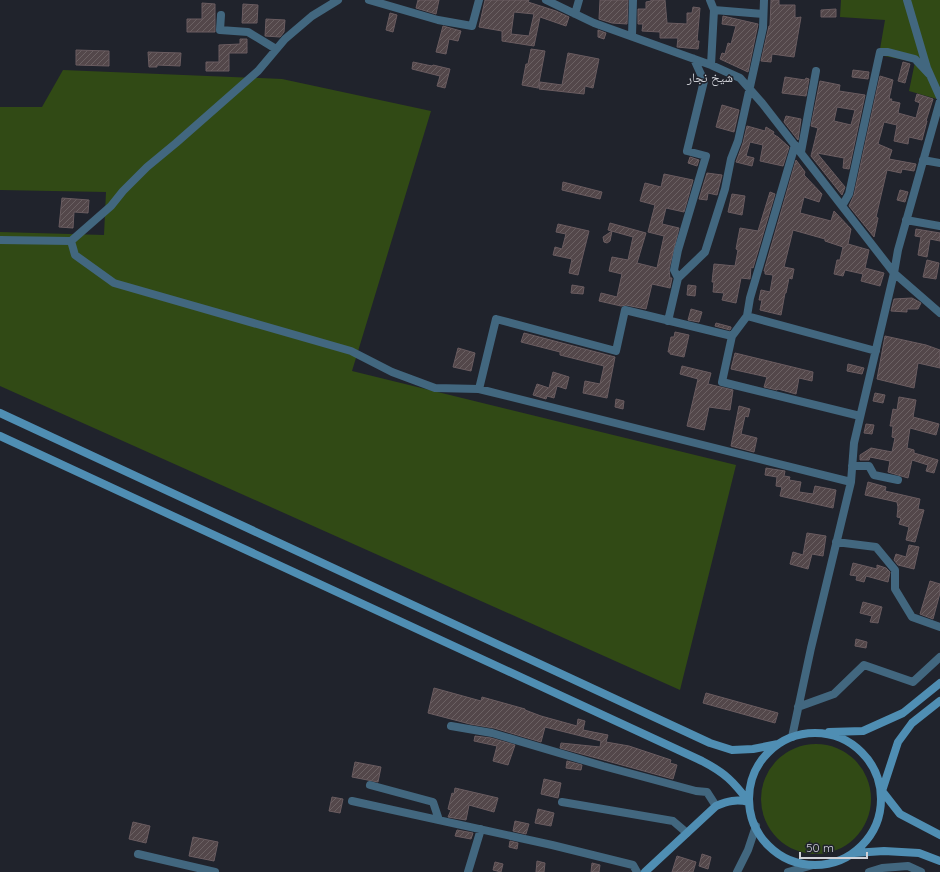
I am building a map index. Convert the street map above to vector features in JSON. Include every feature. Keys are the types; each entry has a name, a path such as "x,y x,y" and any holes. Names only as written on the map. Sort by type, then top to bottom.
{"main road":[{"path":"0,413 710,743 732,750 754,749 778,744 792,737 811,733 863,731 903,713 940,683"},
{"path":"0,436 702,761 720,770 730,779 749,802"},
{"path":"854,853 870,836 880,814 882,790 898,742 912,723 940,701"},
{"path":"811,733 836,736 858,748 874,767 882,790 900,814 940,835"},
{"path":"778,744 762,760 752,780 749,802 752,820 761,836 773,849 792,860 813,865 834,862 854,853 884,851 919,853 940,861"},
{"path":"645,872 716,806 732,800 749,802"}],"street":[{"path":"0,240 71,241 111,206 123,191 147,167 252,76 285,39 312,16 338,0"},
{"path":"369,0 438,20 472,26 479,0"},
{"path":"546,0 594,23 711,65 740,78 801,152 894,273 940,313"},
{"path":"575,14 579,0"},
{"path":"632,36 633,0"},
{"path":"710,0 714,10 711,65"},
{"path":"668,320 678,278 705,252 725,189 731,159 738,141 763,28 764,0"},
{"path":"907,0 930,74 940,96"},
{"path":"714,10 763,14"},
{"path":"221,15 220,30 248,32 276,49"},
{"path":"842,206 849,194 880,52 888,52 915,59 930,74"},
{"path":"678,278 674,270 678,250 706,156 687,151 704,81 694,59"},
{"path":"801,152 816,70"},
{"path":"792,737 851,482 854,443 894,273 898,250 940,101"},
{"path":"795,145 750,298 747,316 732,336 722,382 860,416"},
{"path":"923,160 940,163"},
{"path":"906,220 940,226"},
{"path":"71,241 75,255 114,284 351,351 392,372 435,388 479,389 851,482"},
{"path":"479,389 496,319 616,351 625,310 732,336"},
{"path":"747,316 876,351"},
{"path":"852,466 869,466 874,475 898,480"},
{"path":"836,542 876,547 896,570 896,589 912,618 940,627"},
{"path":"798,707 834,694 864,665 913,682 940,656"},
{"path":"451,726 492,733 642,777 696,791 708,792 716,806"},
{"path":"370,785 433,802 438,820"},
{"path":"352,801 633,865 637,872"},
{"path":"562,802 673,822 687,833"},
{"path":"737,872 748,850 756,826"},
{"path":"468,872 480,829"},
{"path":"138,854 215,872"},
{"path":"788,872 813,865"},
{"path":"869,872 882,868 908,866 921,872"}],"green space":[{"path":"841,0 940,0 940,86 937,99 909,91 915,62 879,55 885,20 840,17"},
{"path":"63,70 282,79 431,111 352,371 736,465 680,690 0,386 0,232 104,235 106,192 0,190 0,107 42,107"},
{"path":"816,744 837,748 847,753 855,760 862,768 867,778 871,799 867,820 862,830 855,838 847,845 837,850 816,854 795,850 785,845 777,838 770,830 765,820 761,799 765,778 770,768 777,760 785,753 795,748"}],"building":[{"path":"418,0 439,0 436,14 416,8"},
{"path":"485,0 529,0 528,2 569,17 566,26 540,17 534,46 502,41 502,31 479,27","holes":["514,12 534,14 529,36 511,34"]},
{"path":"600,0 628,0 627,24 612,23 599,19"},
{"path":"651,0 665,0 667,23 687,24 687,13 692,13 693,7 700,8 697,41 699,41 698,49 677,47 678,38 660,38 660,32 642,31 643,24 638,24 638,9 646,9 646,2"},
{"path":"771,0 779,0 779,5 795,5 795,18 801,17 794,57 772,54 771,62 761,61 770,26"},
{"path":"202,3 215,4 215,32 187,32 187,19 202,19"},
{"path":"243,4 258,5 257,23 242,23"},
{"path":"836,9 836,17 821,17 821,10"},
{"path":"390,13 397,15 393,32 386,30"},
{"path":"723,16 758,24 748,72 720,59 722,53 725,54 728,43 731,44 736,26 722,24"},
{"path":"266,19 285,20 284,32 280,37 265,36"},
{"path":"443,26 461,31 458,41 449,39 446,54 436,52"},
{"path":"598,30 606,33 604,39 598,37"},
{"path":"240,39 247,39 247,53 229,53 229,71 206,71 206,62 219,62 219,45 240,44"},
{"path":"531,49 545,51 538,88 522,85 526,64 528,64"},
{"path":"76,50 109,51 109,66 76,65"},
{"path":"148,52 181,53 180,66 157,65 157,67 149,67"},
{"path":"568,53 599,59 593,88 585,86 584,94 539,89 540,82 562,85"},
{"path":"413,62 450,69 445,88 437,86 440,76 412,69"},
{"path":"903,62 910,64 905,83 898,81"},
{"path":"853,70 869,72 868,79 852,77"},
{"path":"880,76 893,80 889,99 900,103 898,113 916,118 920,103 915,101 917,94 933,99 922,140 909,137 908,144 894,141 897,125 884,122 878,144 892,150 889,159 916,164 914,171 902,169 901,173 887,170 876,217 878,218 874,237 849,206 854,195"},
{"path":"785,77 805,80 806,78 809,79 806,96 782,93"},
{"path":"820,81 840,85 839,91 865,95 849,169 843,168 844,158 817,153 845,187 842,195 811,156 818,128 811,126","holes":["837,107 855,110 851,125 834,121"]},
{"path":"722,105 739,110 734,132 716,127"},
{"path":"786,116 801,119 798,140 784,122"},
{"path":"747,126 765,131 766,127 774,132 773,134 789,147 783,166 760,161 763,145 750,142 746,156 754,158 752,166 736,162"},
{"path":"690,157 699,160 697,166 688,163"},
{"path":"796,160 805,172 804,175 822,194 819,202 804,197 800,213 831,221 834,211 851,229 848,244 869,250 865,268 884,273 880,286 861,281 863,274 845,270 843,276 834,274 837,260 840,260 843,247 825,241 825,239 793,230 784,267 794,269 792,279 789,278 781,315 760,310 762,300 759,300 761,290 770,292 773,275 765,274 764,271"},
{"path":"707,173 722,175 717,195 708,193 707,200 699,199"},
{"path":"664,174 693,180 684,212 666,208 662,224 679,228 669,269 670,278 672,278 670,288 652,284 646,309 626,305 621,306 599,301 601,293 617,297 622,274 609,271 612,257 628,260 633,237 608,230 610,223 646,233 637,263 657,268 664,236 648,232 655,205 640,201 645,183 661,187"},
{"path":"563,182 602,192 600,199 562,190"},
{"path":"900,190 908,192 905,202 897,200"},
{"path":"770,192 775,194 753,268 751,267 750,279 741,278 736,303 722,300 724,293 713,292 714,282 712,282 714,264 735,266 738,250 736,249 740,228 758,231"},
{"path":"732,194 745,196 742,215 728,212"},
{"path":"62,198 89,200 88,213 74,212 73,228 59,227"},
{"path":"558,224 589,231 578,275 569,273 572,259 553,255 555,247 562,249 566,234 556,232"},
{"path":"916,229 940,233 940,241 930,239 927,257 918,255 921,237 915,236"},
{"path":"612,231 610,241 607,243 604,242 603,237"},
{"path":"927,260 939,263 936,279 923,277"},
{"path":"572,285 584,287 583,294 571,293"},
{"path":"688,285 696,286 695,296 687,295"},
{"path":"912,298 921,303 918,309 907,309 907,312 891,311 894,299"},
{"path":"691,309 702,312 699,322 688,320"},
{"path":"716,323 731,328 730,330 715,326"},
{"path":"675,332 689,335 684,357 670,354 670,352 668,352 671,337 674,337"},
{"path":"524,333 615,357 607,398 583,393 585,381 600,384 604,366 560,355 560,352 521,342"},
{"path":"885,336 926,345 940,350 940,368 918,363 914,388 877,379"},
{"path":"458,348 475,353 471,371 453,367"},
{"path":"735,353 813,372 812,381 799,378 796,394 764,387 767,377 731,369"},
{"path":"848,364 864,368 862,374 847,371"},
{"path":"682,366 711,373 708,384 733,390 730,410 709,407 704,430 687,426 698,379 680,374"},
{"path":"553,372 569,377 566,389 557,386 554,398 547,396 546,399 533,395 537,384 549,388"},
{"path":"875,393 885,395 883,403 873,401"},
{"path":"899,397 916,400 913,417 939,424 936,435 910,428 907,448 914,450 914,453 938,460 934,473 926,471 928,465 912,460 908,478 888,472 890,461 870,457 869,460 860,460 860,455 871,448 892,452 895,438 892,437 893,426 890,426 893,409 897,410"},
{"path":"616,399 624,401 623,409 615,407"},
{"path":"739,406 750,409 748,417 745,416 741,434 757,438 754,452 731,446"},
{"path":"866,424 874,425 872,434 864,433"},
{"path":"766,468 785,471 784,476 790,477 789,480 801,482 799,492 813,494 815,486 836,490 833,508 780,496 782,487 776,486 777,477 765,475"},
{"path":"868,482 886,487 885,491 920,499 918,509 924,510 915,542 906,540 909,527 899,524 901,518 897,517 897,502 865,495"},
{"path":"807,533 826,536 823,556 812,554 808,569 790,564 793,552 803,555"},
{"path":"909,545 919,547 914,569 898,565 894,560 896,554 906,557"},
{"path":"853,563 877,569 877,565 886,568 890,572 888,582 866,576 864,582 856,580 857,576 850,575"},
{"path":"930,581 940,584 940,593 933,619 920,614"},
{"path":"863,602 882,607 878,623 870,622 872,616 860,613"},
{"path":"856,639 867,642 866,648 855,646"},
{"path":"434,688 481,701 482,697 577,726 578,719 585,721 583,730 608,735 606,742 629,746 671,760 670,763 677,765 673,779 560,748 561,743 600,747 601,741 545,727 541,742 494,728 470,724 428,713"},
{"path":"706,693 778,713 775,723 703,703"},
{"path":"475,736 491,738 515,745 508,765 493,761 497,746 474,741"},
{"path":"567,761 582,765 581,770 566,768"},
{"path":"355,762 381,767 378,782 352,777"},
{"path":"544,779 561,783 558,798 541,794"},
{"path":"455,788 498,798 494,812 469,805 466,820 448,817 451,810 448,809 452,793 454,794"},
{"path":"332,797 343,799 340,813 329,811"},
{"path":"538,809 554,813 551,826 535,823"},
{"path":"515,821 529,824 526,834 513,831"},
{"path":"133,822 150,826 146,843 129,839"},
{"path":"457,830 473,833 471,839 455,836"},
{"path":"193,837 218,842 214,861 189,856"},
{"path":"510,841 518,843 517,849 509,847"},
{"path":"702,854 711,857 708,869 699,866"},
{"path":"677,856 696,862 693,872 672,872"},
{"path":"537,861 545,863 544,872 536,872"},
{"path":"495,862 503,864 501,872 493,870"},
{"path":"592,863 600,865 599,872 591,872"}],"district":[{"name":"شيخ نجار","path":"710,77"}]}
